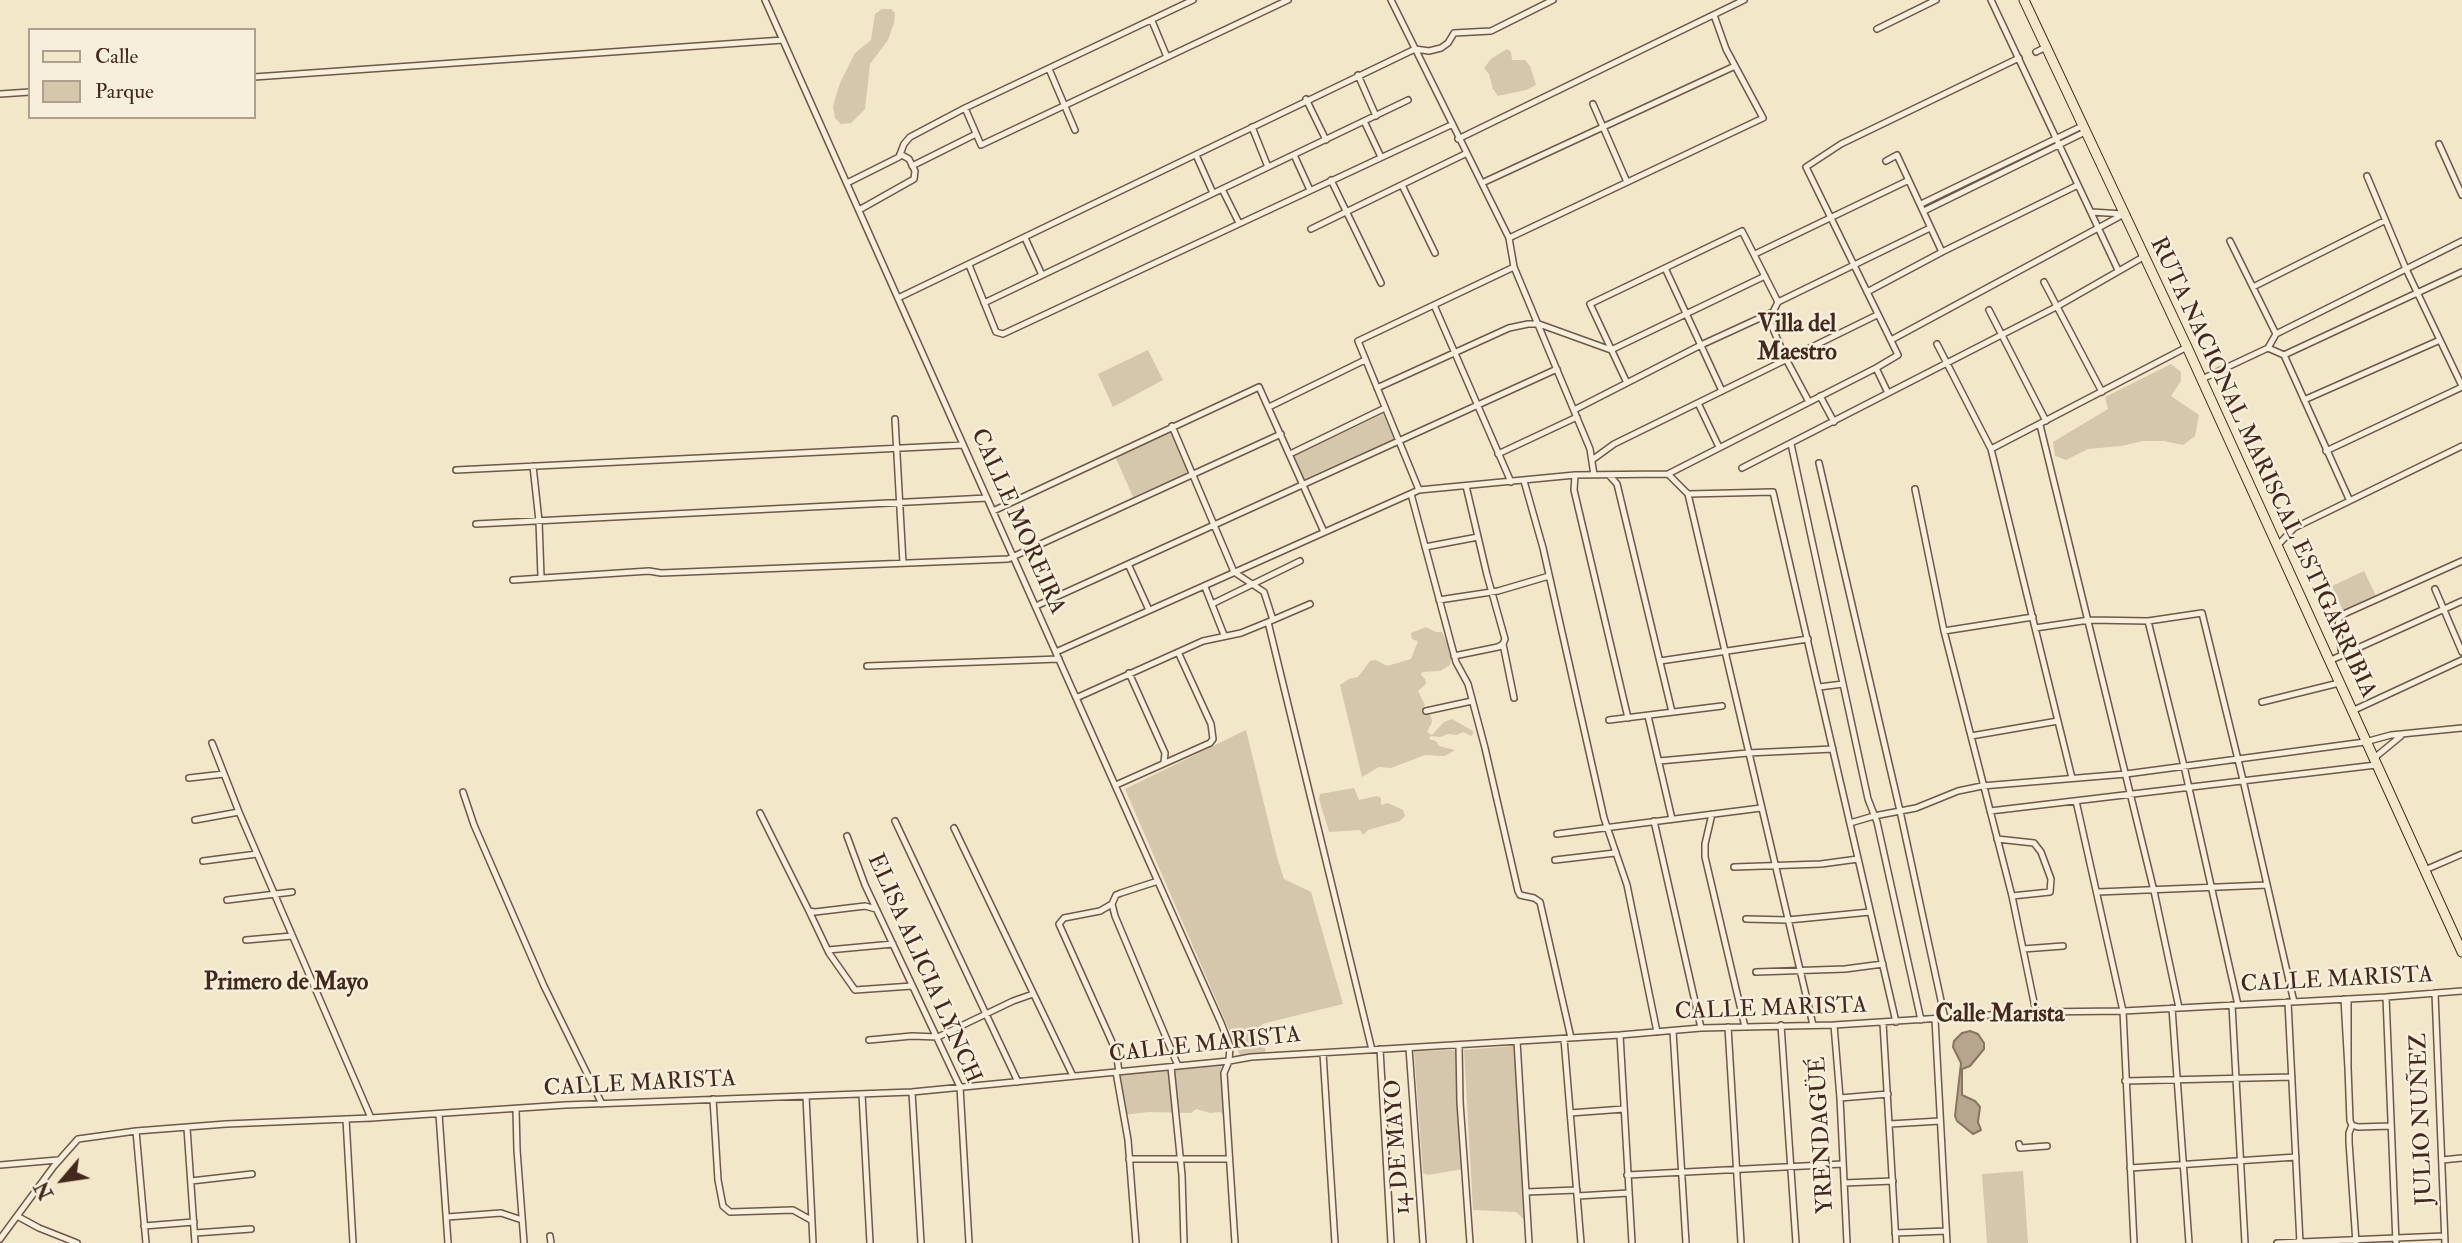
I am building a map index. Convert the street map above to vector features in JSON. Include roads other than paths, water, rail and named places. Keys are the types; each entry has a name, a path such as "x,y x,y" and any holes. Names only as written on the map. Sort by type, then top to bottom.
{"main road":[{"name":"RUTA NACIONAL MARISCAL ESTIGARRIBIA","path":"2024,0 2188,347 2461,949"}],"street":[{"name":"CALLE MOREIRA","path":"765,0 1230,1046 1229,1061 1224,1073 1235,1243"},
{"path":"847,183 899,157 910,137 965,108 1193,0"},
{"path":"965,108 981,145 1276,3 1288,0"},
{"path":"1391,0 1465,154 1509,238 1514,267 1590,449 1594,475"},
{"path":"898,298 1196,155 1306,99 1415,49 1429,51 1441,48 1454,33 1492,31 1553,0"},
{"path":"1458,139 1744,0"},
{"path":"1877,29 1936,0"},
{"path":"1991,0 2119,270"},
{"path":"1509,238 1763,118 1734,66 1714,15"},
{"path":"1152,20 1167,57"},
{"path":"256,77 783,40"},
{"path":"2036,52 2046,47"},
{"path":"1056,652 1419,490 1576,475 1668,474 1898,355 1806,167 1841,144 2019,58"},
{"path":"1482,183 1734,66"},
{"path":"1049,68 1075,130"},
{"path":"1358,75 1376,116"},
{"path":"0,94 28,92"},
{"path":"1306,99 1326,140"},
{"path":"984,303 1408,100"},
{"path":"1593,104 1627,182"},
{"path":"1364,121 1381,157"},
{"path":"969,265 996,332 1003,334 1451,125"},
{"path":"1252,127 1268,167"},
{"path":"1922,207 2084,129"},
{"path":"912,166 976,134"},
{"path":"2439,144 2462,195"},
{"path":"859,210 914,179 915,171 909,159 900,154"},
{"path":"1311,229 1465,154"},
{"path":"1196,155 1213,193"},
{"path":"1294,155 1310,190"},
{"path":"1886,161 1897,155 1942,251"},
{"path":"2326,451 2462,387 2384,221 2367,176"},
{"path":"1331,180 1381,283"},
{"path":"1755,254 1907,181"},
{"path":"1402,185 1435,253"},
{"path":"1867,292 1942,251 2078,185"},
{"path":"1222,189 1239,223"},
{"path":"2091,212 2124,214"},
{"path":"1891,340 2124,214"},
{"path":"2253,287 2384,221"},
{"path":"1574,410 1701,345 1773,312 1777,302 1930,228"},
{"path":"1627,383 1590,304 1742,231 1777,302"},
{"path":"1025,238 1042,275"},
{"path":"2230,241 2276,334"},
{"path":"2202,379 2268,348 2276,334 2462,241"},
{"path":"1742,468 2056,307 2145,256"},
{"path":"1419,490 1358,341 1514,267"},
{"path":"1665,268 1722,391"},
{"path":"2284,355 2462,272"},
{"path":"1377,388 1510,328 1539,324 1611,350 1765,276"},
{"path":"2044,282 2102,392"},
{"path":"1434,305 1511,482"},
{"path":"1989,310 2043,423 2154,891 2175,1008 2189,1243"},
{"path":"1767,315 1809,402"},
{"path":"1592,460 1614,444 1877,315"},
{"path":"2304,400 2440,340"},
{"path":"1937,344 1991,449 2071,778"},
{"path":"1991,449 2188,347"},
{"path":"2268,348 2284,355 2349,499"},
{"path":"1269,407 1366,360"},
{"path":"1876,368 1888,393"},
{"path":"1036,606 1557,369"},
{"path":"993,511 1259,387 1324,532"},
{"path":"1820,396 1834,422"},
{"path":"1698,403 1719,447"},
{"path":"1290,454 1385,408"},
{"path":"1499,454 1577,417"},
{"path":"895,419 903,563"},
{"path":"1171,426 1234,572 1264,592 1372,1050"},
{"path":"513,580 649,571 661,573 1013,558 1281,434"},
{"path":"1791,444 1868,799 1921,1020"},
{"path":"456,470 963,445"},
{"path":"2277,546 2294,528 2462,446"},
{"path":"1819,463 1945,1019"},
{"path":"533,466 541,577"},
{"path":"1668,474 1688,494 1813,1025"},
{"path":"1576,475 1574,490 1628,718"},
{"path":"1609,475 1617,484 1672,712"},
{"path":"1524,481 1549,576 1607,827 1627,886 1657,1032"},
{"path":"1466,486 1505,639 1503,644 1514,698"},
{"path":"1915,489 1944,631 2012,896 2036,1013"},
{"path":"1688,494 1773,492 1896,1022"},
{"path":"1411,494 1454,656 1468,684 1518,891 1520,895 1540,902 1567,1038 1570,1113 1581,1243"},
{"path":"476,524 987,498"},
{"path":"1425,547 1478,537"},
{"path":"1212,604 1300,561"},
{"path":"2342,655 2339,618 2462,561"},
{"path":"1128,564 1149,610"},
{"path":"1439,600 1492,592 1549,576"},
{"path":"1205,587 1224,635"},
{"path":"2435,589 2462,652"},
{"path":"2329,661 2462,601"},
{"path":"1076,698 1178,652 1224,635 1241,633 1310,604"},
{"path":"2035,628 2089,620 2148,621 2202,613 2243,780 2291,1002 2300,1242"},
{"path":"1944,631 2033,617"},
{"path":"2148,621 2185,766 2235,1005 2245,1243"},
{"path":"1660,661 1808,639"},
{"path":"1454,656 1503,644"},
{"path":"1116,785 1210,743 1213,739 1211,724 1178,652"},
{"path":"867,666 1059,659"},
{"path":"2352,711 2462,660"},
{"path":"1129,673 1165,753 1164,764"},
{"path":"2262,702 2339,683"},
{"path":"1819,687 1843,684"},
{"path":"1426,711 1472,701"},
{"path":"1609,720 1722,706"},
{"path":"1648,716 1672,819"},
{"path":"1971,736 2058,721"},
{"path":"1850,823 1916,807 1958,791 1982,786 2126,774 2365,742 2391,735 2462,728"},
{"path":"1990,811 2375,762 2402,736"},
{"path":"212,743 371,1118"},
{"path":"1659,761 1833,749"},
{"path":"189,778 224,774"},
{"path":"463,792 474,825 544,986 602,1104"},
{"path":"2076,801 2123,1011 2134,1243"},
{"path":"1557,834 1761,808"},
{"path":"195,820 239,812"},
{"path":"760,813 828,950 855,990 912,986"},
{"path":"1712,814 1705,857 1745,1027"},
{"path":"895,821 1018,1082"},
{"path":"1654,821 1701,1028"},
{"path":"954,828 1073,1076"},
{"name":"ELISA ALICIA LYNCH","path":"847,836 876,909 961,1087 969,1243"},
{"path":"1997,839 2034,843 2041,852 2051,879 2050,892 2012,896"},
{"path":"1555,860 1615,853"},
{"path":"203,861 257,854"},
{"path":"2425,870 2462,854"},
{"path":"1734,867 1821,864 1858,859"},
{"path":"1136,1243 1128,1140 1116,1051 1059,924 1064,918 1100,911 1112,904 1116,895 1158,881"},
{"path":"2098,892 2267,885"},
{"path":"227,900 292,892"},
{"path":"1112,904 1175,1066 1184,1243"},
{"path":"809,911 865,906 876,909"},
{"path":"1746,919 1788,920 1870,912"},
{"path":"246,940 292,936"},
{"path":"828,950 893,944"},
{"path":"2023,949 2063,946"},
{"path":"1756,972 1845,969 1882,964"},
{"name":"CALLE MARISTA","path":"0,1239 58,1160 79,1139 136,1131 602,1104 912,1091 1251,1057 1701,1028 1834,1026 2462,991"},
{"name":"JULIO NUÑEZ","path":"2435,993 2445,1240"},
{"path":"869,1040 912,1036 938,1037 1033,994"},
{"path":"2386,997 2396,1240"},
{"path":"2346,999 2352,1125 2349,1142 2356,1241"},
{"path":"1934,1019 1947,1243"},
{"path":"1883,1023 1896,1243"},
{"path":"1781,1025 1796,1243"},
{"name":"YRENDAGÜÉ","path":"1834,1026 1847,1243"},
{"path":"1728,1027 1741,1243"},
{"path":"1672,1031 1686,1243"},
{"path":"1620,1035 1632,1243"},
{"path":"1517,1041 1529,1243"},
{"path":"1459,1045 1460,1102 1470,1243"},
{"name":"14 DE MAYO","path":"1409,1048 1423,1243"},
{"path":"1380,1049 1391,1243"},
{"path":"1323,1053 1335,1243"},
{"path":"2125,1081 2292,1077"},
{"path":"912,1091 921,1243"},
{"path":"862,1094 870,1243"},
{"path":"1840,1098 1888,1094"},
{"path":"806,1096 813,1243"},
{"path":"713,1099 721,1202 730,1212 793,1210 811,1220"},
{"path":"516,1109 524,1243"},
{"path":"1570,1113 1624,1109"},
{"path":"439,1114 449,1243"},
{"path":"346,1119 353,1243"},
{"path":"1890,1124 1940,1121"},
{"path":"2352,1125 2358,1128 2391,1126"},
{"path":"187,1128 195,1243"},
{"path":"136,1131 146,1243"},
{"path":"2019,1144 2020,1148 2047,1146"},
{"path":"2130,1168 2296,1157"},
{"path":"2442,1160 2462,1158"},
{"path":"1129,1159 1229,1159"},
{"path":"0,1165 58,1160"},
{"path":"1628,1175 1843,1164"},
{"path":"191,1181 252,1174"},
{"path":"1844,1184 1893,1181"},
{"path":"1526,1192 1629,1193"},
{"path":"447,1217 501,1213 522,1220"},
{"path":"17,1216 78,1243"},
{"path":"144,1226 194,1222"},
{"path":"195,1233 251,1229"},
{"path":"1895,1233 1946,1231"},
{"path":"550,1236 551,1243"},
{"path":"2277,1243 2445,1240"}],"district":[{"name":"Villa del Maestro","path":"1797,340"},
{"name":"Primero de Mayo","path":"286,984"},
{"name":"Calle Marista","path":"2000,1016"}]}
